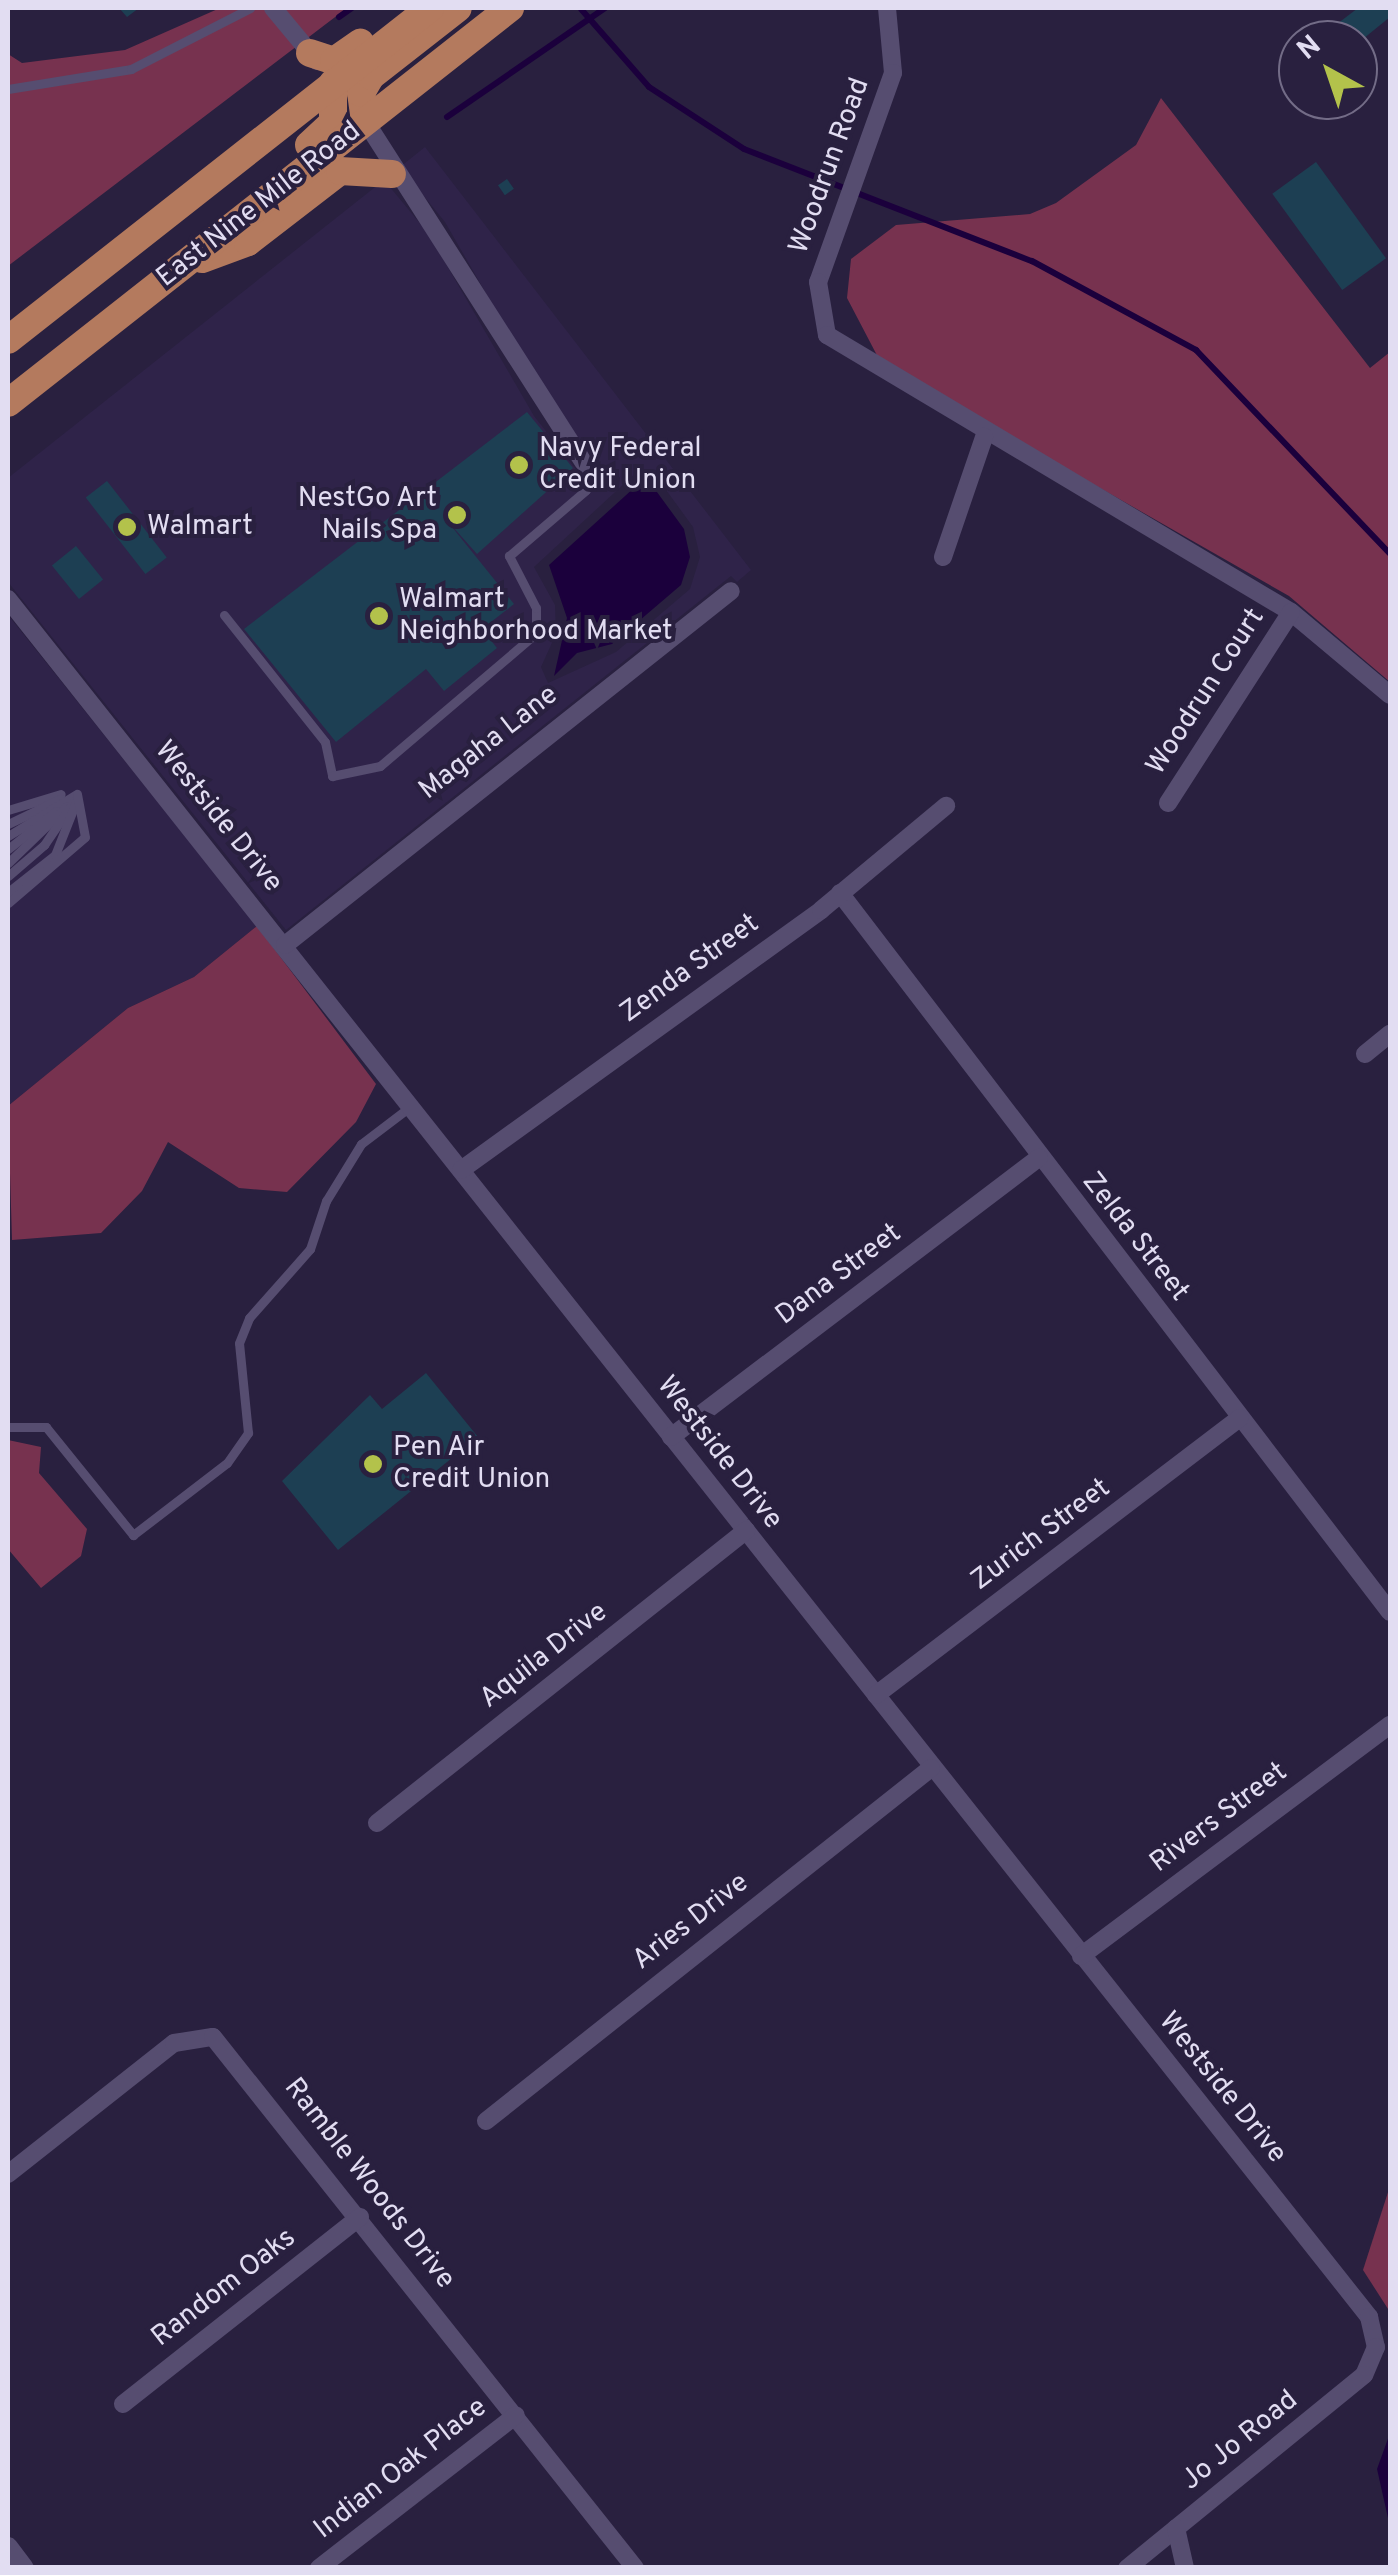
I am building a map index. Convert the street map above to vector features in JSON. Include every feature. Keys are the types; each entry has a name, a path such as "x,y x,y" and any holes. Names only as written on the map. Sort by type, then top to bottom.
{"main road":[{"path":"310,53 334,61 404,8"},
{"name":"East Nine Mile Road","path":"8,340 430,8"},
{"path":"365,121 361,92 371,76 458,8"},
{"name":"East Nine Mile Road","path":"8,402 510,8"},
{"path":"8,386 318,138 333,123 334,82"},
{"path":"177,268 248,242 340,171 392,174"}],"street":[{"path":"273,8 365,121 392,174 436,227 542,410 583,462"},
{"name":"Woodrun Road","path":"887,8 893,74 818,282 820,319 839,350 1291,612 1390,695"},
{"path":"943,557 984,437"},
{"name":"Magaha Lane","path":"285,945 731,591"},
{"name":"Westside Drive","path":"8,599 1369,2317 1376,2347"},
{"name":"Woodrun Court","path":"1168,803 1291,612"},
{"name":"Zenda Street","path":"461,1170 840,892 946,806"},
{"name":"Zelda Street","path":"840,892 1039,1158 1390,1612"},
{"path":"1364,1054 1390,1034"},
{"name":"Dana Street","path":"671,1437 1039,1158"},
{"name":"Zurich Street","path":"876,1696 1239,1418"},
{"name":"Aquila Drive","path":"377,1824 746,1531"},
{"name":"Rivers Street","path":"1081,1956 1390,1726"},
{"name":"Aries Drive","path":"486,2121 931,1768"},
{"name":"Ramble Woods Drive","path":"8,2174 174,2043 199,2034 224,2044 635,2568"},
{"name":"Random Oaks","path":"123,2404 360,2217"},
{"name":"Jo Jo Road","path":"1127,2568 1364,2375 1376,2347"},
{"name":"Indian Oak Place","path":"319,2568 516,2415"},
{"path":"1176,2528 1185,2568"},
{"path":"8,2547 24,2568"}],"lane":[{"path":"8,88 130,69 250,8"},
{"path":"224,615 324,742 332,776 380,766 536,633 536,608 509,556 586,490 583,462"},
{"path":"8,810 40,794 78,794"},
{"path":"8,824 78,794"},
{"path":"8,836 78,794"},
{"path":"8,850 78,794"},
{"path":"8,863 78,794"},
{"path":"8,876 44,845 78,794"},
{"path":"8,892 56,855 72,831 78,794"},
{"path":"8,903 84,837 78,794"},
{"path":"8,1426 46,1426 133,1535 227,1464 248,1434 238,1343 249,1318 310,1249 362,1144 411,1106"}],"shaded area":[{"path":"220,8 347,8 8,266 8,54 22,63 125,50"},
{"path":"1161,98 1370,368 1390,352 1390,682 1289,596 881,363 847,298 851,259 896,225 1030,214 1056,203 1136,145"},
{"path":"425,147 751,570 737,582 731,576 286,930 8,582 8,478 384,180 428,233 534,416 582,477 598,465 550,405 445,222 400,167","holes":["639,470 653,472 693,527 700,557 690,589 616,652 548,683 541,667 556,634 555,605 534,567"]},
{"path":"646,477 684,529 690,557 681,585 612,644 577,653 554,676 567,618 549,565"},
{"path":"8,615 257,926 194,977 128,1008 8,1106"},
{"path":"257,926 376,1084 356,1122 287,1192 239,1188 168,1142 142,1191 101,1233 12,1240 8,1106 128,1008 194,977"},
{"path":"8,1440 41,1447 39,1473 87,1529 81,1556 41,1588 8,1549"},
{"path":"1390,2186 1390,2312 1363,2270"},
{"path":"1390,2433 1390,2527 1377,2469"}],"building":[{"path":"119,8 139,8 127,17"},
{"path":"1358,8 1390,8 1390,17 1378,27 1378,20 1342,20"},
{"path":"1316,162 1386,258 1342,290 1272,194"},
{"path":"507,179 514,189 505,195 498,185"},
{"name":"Walmart Neighborhood Market","path":"527,412 573,468 477,554 444,517 514,604 482,629 497,648 444,691 426,669 336,742 244,629"},
{"name":"Walmart","path":"107,481 167,557 145,574 86,498"},
{"path":"76,546 103,579 79,599 52,566"},
{"name":"Pen Air Credit Union","path":"426,1373 478,1437 338,1550 282,1481 370,1395 382,1409"}],"waterway":[{"path":"339,17 352,8"},
{"path":"447,117 605,8"},
{"path":"581,9 649,87 744,149 1032,261 1196,350 1390,554"}],"place":[{"name":"Navy Federal Credit Union","path":"519,465"},
{"name":"NestGo Art Nails Spa","path":"457,515"},
{"name":"Walmart","path":"127,527"},
{"name":"Walmart Neighborhood Market","path":"379,616"},
{"name":"Pen Air Credit Union","path":"373,1464"}]}
